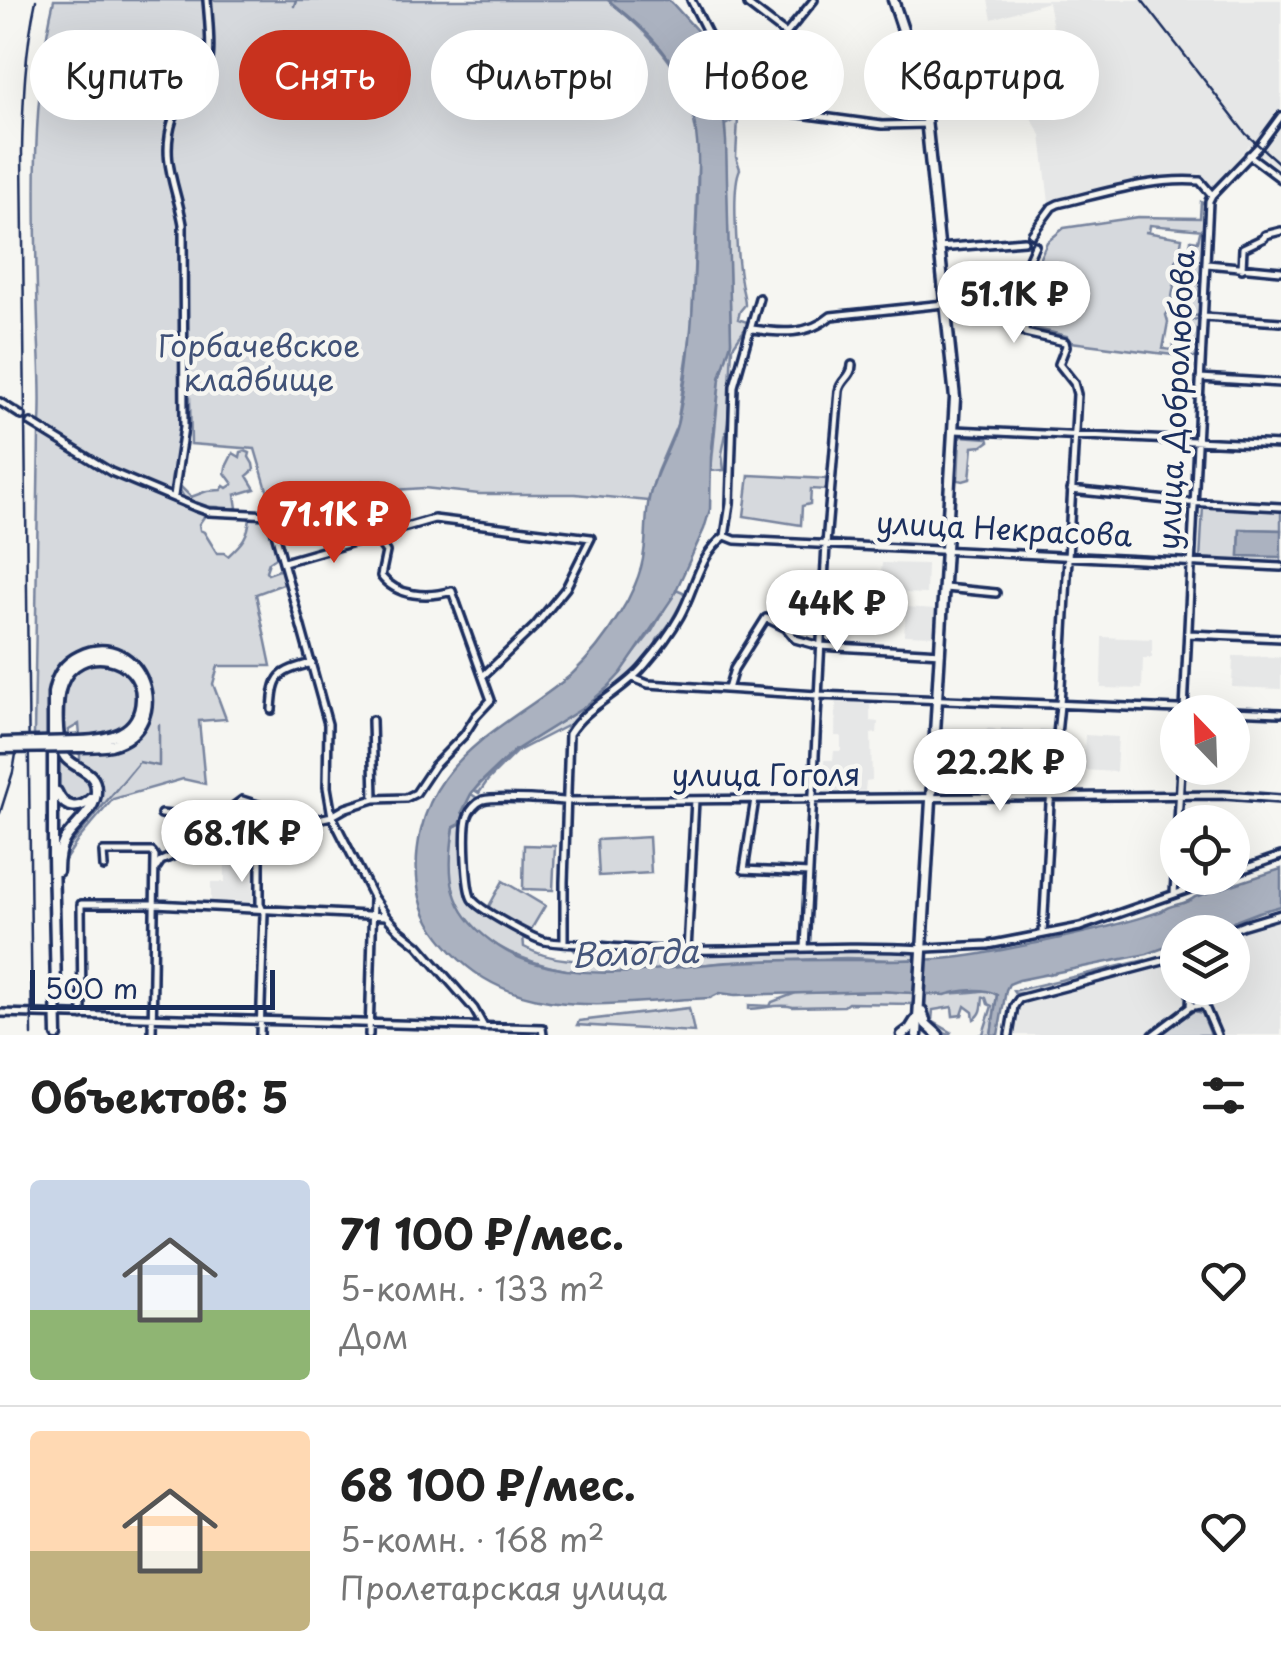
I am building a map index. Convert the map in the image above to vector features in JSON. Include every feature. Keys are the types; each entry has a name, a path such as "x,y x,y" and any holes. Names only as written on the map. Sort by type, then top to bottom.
{"main road":[{"path":"892,0 920,78 955,398 918,1035"},
{"path":"0,745 79,744 106,746 120,742 142,719 147,701 145,683 123,657 104,651 85,653 59,674 53,696 54,783 53,880 60,1016"},
{"path":"60,1035 59,856 68,836 93,805 96,792 90,774 61,752 60,687 72,668 88,659 106,658 122,663 140,687 137,716 117,736 79,744"},
{"path":"54,783 60,800 70,807 86,804 96,792"},
{"path":"902,1035 914,1024 920,1000"},
{"path":"920,1000 926,1024 938,1035"}],"street":[{"path":"174,496 184,428 183,244 179,204 167,156 174,116 178,108 199,92 205,76 210,52 207,0"},
{"path":"691,0 706,30"},
{"path":"789,30 814,0"},
{"path":"748,4 781,30"},
{"path":"1032,234 1058,204 1136,186 1200,181 1212,195 1281,116"},
{"path":"844,120 882,125 926,124"},
{"path":"1250,155 1281,179"},
{"name":"улица Добролюбова","path":"1185,695 1212,195"},
{"path":"1242,269 1244,248 1266,234 1281,231"},
{"path":"939,248 1024,241"},
{"path":"1036,244 1028,260 1025,333 1066,344 1059,364 1077,389 1043,933"},
{"path":"1207,264 1281,271"},
{"path":"759,298 734,386 725,536 704,560 679,617 655,653 633,678 574,726 570,734 564,942 687,951 922,950 988,945 1080,927 1171,895"},
{"path":"752,329 804,330 821,325 831,316 946,304"},
{"path":"1204,318 1281,322"},
{"path":"805,948 826,544 840,382 848,376 852,365"},
{"path":"1200,378 1281,383"},
{"path":"0,402 22,416"},
{"path":"31,422 111,472 210,512 270,515 329,731 327,786 332,816 386,916 418,946 474,1009 484,1026"},
{"path":"955,430 1281,445"},
{"path":"1071,490 1281,507"},
{"path":"284,562 434,519 591,538 566,588 535,626 484,675"},
{"path":"234,820 234,806 242,800 302,820 332,816 374,800 406,798 416,793 491,700 452,591 419,595 386,583 381,576 386,549 374,535"},
{"name":"улица Некрасова","path":"725,536 735,540 1281,567"},
{"path":"945,588 996,593"},
{"path":"728,689 734,669 766,618 786,628 795,638 820,646 940,654"},
{"path":"1188,634 1281,638"},
{"path":"272,710 279,675 312,663"},
{"path":"633,678 648,684 728,689 1160,710"},
{"path":"1250,713 1281,714"},
{"path":"372,720 374,800"},
{"path":"1179,805 1180,785"},
{"name":"улица Гоголя","path":"564,942 530,936 472,899 465,825 477,804 490,799 1179,795 1281,799"},
{"path":"755,799 746,871 809,873"},
{"path":"687,951 695,800"},
{"path":"156,870 161,861 177,854 194,822 192,817 161,814"},
{"path":"104,867 103,852 152,852 156,859 152,1035"},
{"path":"260,853 260,904 264,914 260,1035"},
{"path":"1250,867 1281,856"},
{"path":"369,1035 374,897"},
{"path":"82,1016 81,904 262,908 386,916"},
{"path":"1250,922 1281,914"},
{"path":"1009,1035 1019,999 1160,962"},
{"path":"1153,1035 1190,1007 1199,1005 1205,1007 1218,1035"},
{"path":"0,1013 484,1026 543,1031"},
{"path":"453,1035 454,1026"}],"shaded area":[{"path":"608,0 668,0 696,30 668,30 668,58 648,30"},
{"path":"988,0 1281,0 1281,171 1249,145 1220,180 1210,186 1200,174 1159,177 1049,203 1041,135 1032,120 1099,120 1099,30 1053,30 1048,2 992,19"},
{"path":"724,120 726,141 731,342 720,378 710,509 673,597 621,673 583,708 514,751 471,794 460,824 454,827 450,861 454,891 466,917 491,941 521,958 556,968 603,973 747,961 913,960 977,955 1131,921 1201,895 1250,895 1250,879 1281,869 1281,906 1250,915 1160,915 1160,949 1009,984 998,1035 991,1035 997,995 979,990 945,995 880,991 720,993 710,998 608,1004 540,999 508,990 479,975 440,937 422,906 417,873 421,831 436,791 472,748 572,674 619,615 641,568 651,489 675,431 691,327 698,176 694,121"},
{"path":"1240,529 1281,530 1281,557 1239,556"},
{"path":"882,563 927,564 926,594 879,592"},
{"path":"906,607 936,609 934,636 904,635"},
{"path":"1102,637 1152,639 1152,658 1143,658 1142,689 1101,688"},
{"path":"1233,656 1281,657 1281,689 1232,687"},
{"path":"836,702 870,703 870,721 878,722 877,733 871,734 872,780 866,781 865,791 822,791 824,760 833,760 834,751 841,751 841,736 835,736"},
{"path":"987,728 996,732 1001,732 1001,728 1023,729 1023,734 1038,735 1040,729 1053,730 1052,741 1033,739 1032,749 1021,749 1021,765 1001,766 1001,790 957,791 956,778 966,777 961,742 974,741 974,731 986,733"},
{"path":"1085,735 1118,737 1116,772 1083,770"},
{"path":"225,864 257,864 257,902 211,901 211,882 225,882"},
{"path":"1281,915 1281,1035 1222,1035 1211,1005 1250,1005 1250,925"},
{"path":"1160,962 1160,1005 1182,1005 1147,1035 1011,1035 1019,1000"}],"green space":[{"name":"Горбачевское кладбище","path":"54,0 608,0 642,30 431,30 431,120 648,120 648,36 668,60 668,120 695,120 699,143 692,326 677,425 648,501 424,488 362,492 363,480 351,501 323,493 310,501 273,510 255,449 191,444 190,397 181,402 181,432 170,493 108,468 40,423 38,120 219,120 219,30 48,30"},
{"path":"738,120 736,224 745,305 738,319 750,326 732,348 728,423 722,454 724,470 711,471 720,378 731,342 725,125"},
{"path":"1201,202 1206,205 1203,230 1150,225 1149,232 1145,232 1182,238 1163,349 1172,350 1177,323 1199,319 1197,358 1071,342 1067,336 1033,328 1038,262 1047,242 1064,228 1138,217 1200,218"},
{"path":"1200,232 1206,238 1201,314 1196,316 1179,310 1191,240 1198,241"},
{"path":"39,433 113,476 206,514 199,524 200,530 217,553 228,556 237,547 246,534 250,516 263,518 270,527 278,556 269,562 266,571 268,574 282,569 286,583 256,594 271,666 218,666 213,684 226,719 199,721 205,784 183,779 113,799 63,863 67,847 97,798 98,786 80,761 80,749 111,748 131,739 145,723 151,692 144,671 126,655 104,648 81,651 64,664 50,684 48,736 34,736"},
{"path":"960,436 989,441 973,447 970,479 963,481 958,480"},
{"path":"245,451 250,453 254,470 247,476 255,489 235,495 237,508 224,511 193,504 184,497 179,485 191,497 233,484 225,473 226,467 233,453 240,457"},
{"path":"749,475 827,479 827,490 811,489 810,504 802,506 801,525 744,516"},
{"path":"1203,506 1281,511 1281,530 1240,529 1239,555 1281,557 1281,564 1200,560"},
{"path":"676,589 685,596 640,669 612,688 578,720 516,752 479,793 474,790 514,751 583,708 607,688 652,631"},
{"path":"104,661 134,681 137,707 118,729 80,737 79,724 63,736 63,697 70,676 89,663"},
{"path":"56,751 88,778 91,785 87,801 70,805 59,794"},
{"path":"471,794 479,799 467,816 469,896 523,935 524,947 535,952 556,958 612,960 608,952 575,951 571,946 628,953 668,952 674,965 694,963 695,953 819,948 915,951 915,959 731,962 609,974 567,970 522,958 482,935 467,920 453,893 450,865 454,827 460,823"},
{"path":"649,837 651,873 599,876 597,840"},
{"path":"524,845 555,846 553,890 523,889"},
{"path":"503,881 545,906 529,933 488,908"},
{"path":"1145,960 1146,963 1033,992 1013,991"},
{"path":"989,990 997,995 991,1035 979,1035 983,1034 992,1006 983,997 981,1012 974,1019 973,1012 965,1006 962,1015 953,1016 952,1007 933,1010 932,1021 951,1032 949,1035 929,1020 925,994"},
{"path":"796,993 913,993 914,1004 749,1009 749,1005 770,1006"},
{"path":"689,1008 694,1032 577,1025 579,1021"},
{"path":"1194,1011 1202,1013 1211,1035 1158,1035"}],"waterway":[{"path":"294,6 296,0"},
{"path":"67,849 139,762 159,766 159,725"}],"railway":[{"path":"32,1035 22,152 27,57 36,0"},
{"path":"1142,0 1246,134 1281,165"},
{"path":"0,813 19,736"}],"water label":[{"name":"Вологда","path":"635,954"}]}
